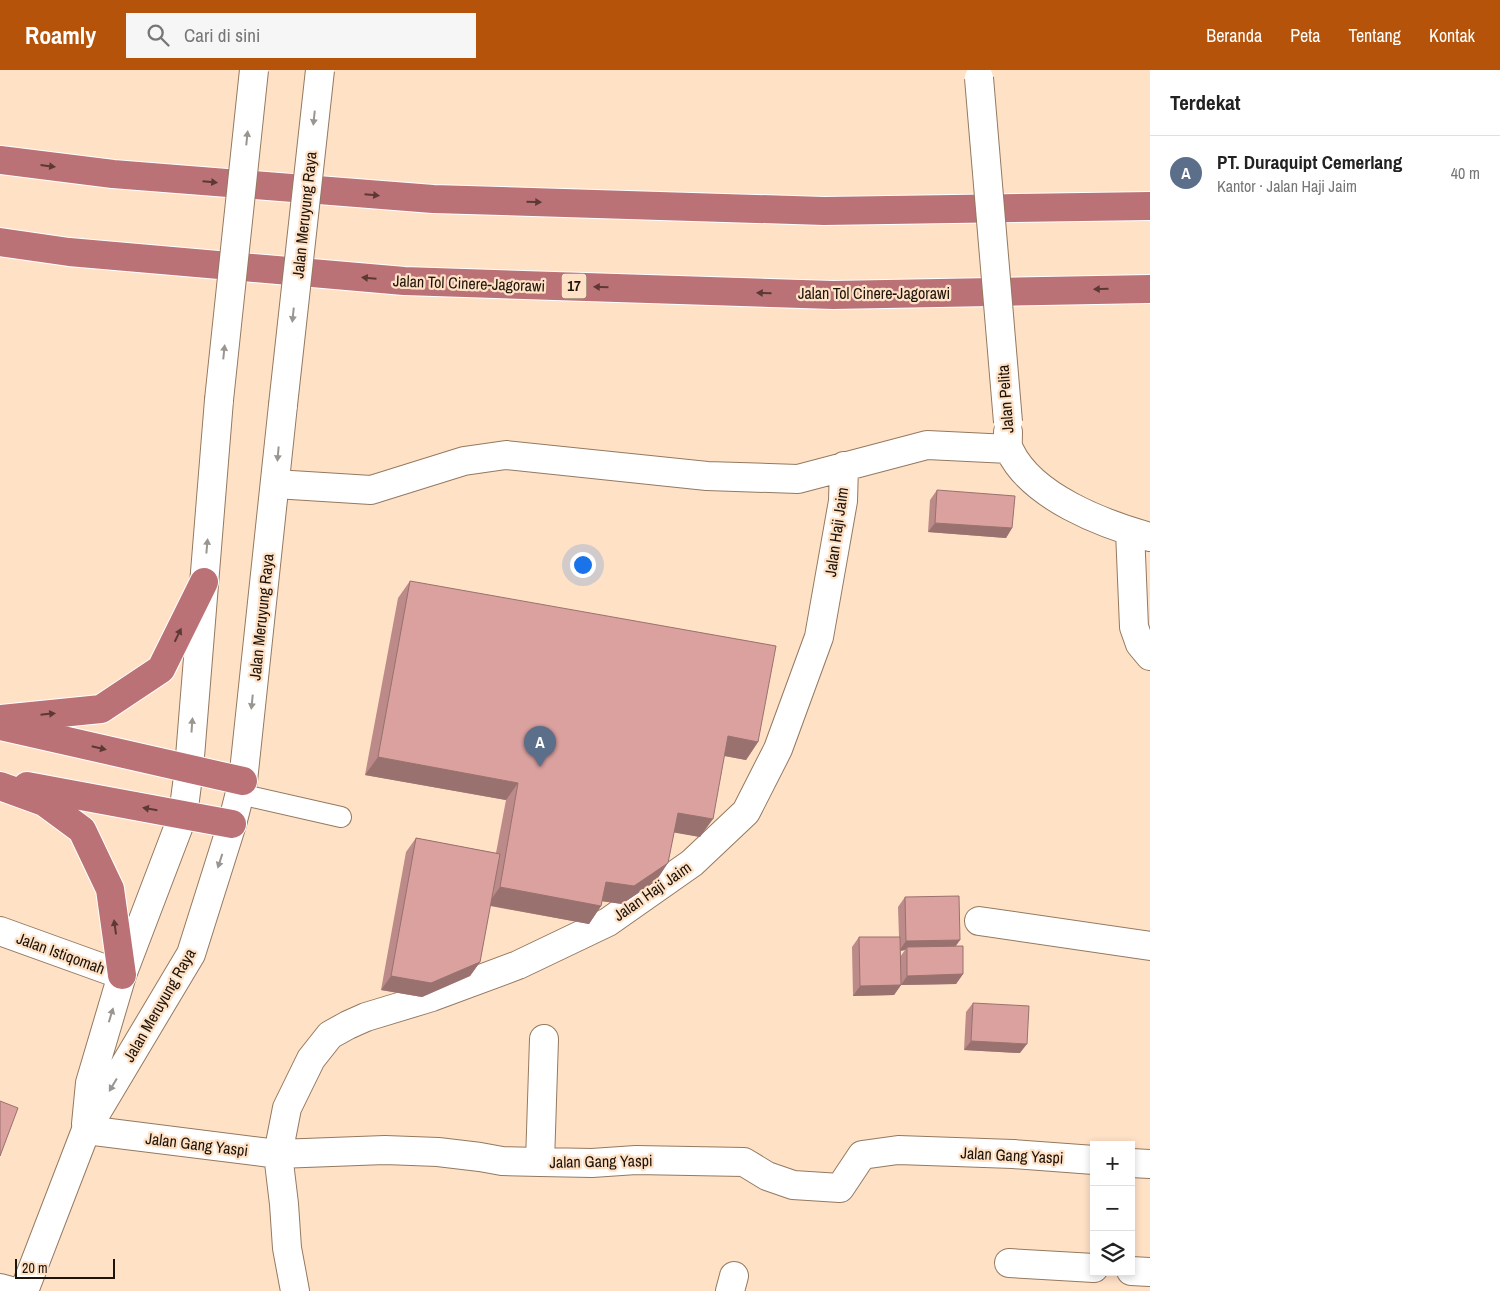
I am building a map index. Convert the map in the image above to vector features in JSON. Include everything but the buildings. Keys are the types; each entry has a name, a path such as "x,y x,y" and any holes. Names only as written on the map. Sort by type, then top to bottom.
{"highway":[{"path":"0,160 113,174 433,199 824,211 1150,206"},
{"name":"Jalan Tol Cinere-Jagorawi","path":"0,242 69,252 404,281 834,295 1150,288"},
{"path":"0,719 101,709 139,684 161,668 204,582"},
{"path":"0,726 189,769 242,787"},
{"path":"0,781 232,824"},
{"path":"0,786 44,802 82,830 110,889 122,975"}],"street":[{"name":"Jalan Meruyung Raya","path":"86,1130 90,1083 122,975 183,815 189,769 219,400 254,70"},
{"name":"Jalan Meruyung Raya","path":"24,1291 86,1130 191,954 242,787 320,70"},
{"name":"Jalan Pelita","path":"979,74 1009,449 1028,477 1063,503 1140,534 1134,627 1140,644 1150,656"},
{"path":"275,484 371,490 464,461 506,455 725,476 798,478 927,445 1009,449"},
{"name":"Jalan Haji Jaim","path":"295,1291 287,1248 278,1154 287,1108 311,1059 330,1035 366,1018 432,997 518,965 608,922 692,863 746,812 778,749 819,638 843,501 844,466"},
{"path":"979,921 1150,946"},
{"name":"Jalan Istiqomah","path":"0,932 122,975"},
{"path":"540,1162 544,1039"},
{"name":"Jalan Gang Yaspi","path":"86,1130 278,1154 386,1150 438,1152 502,1161 592,1163 636,1160 744,1162 768,1176 793,1185 840,1188 862,1155 898,1150 1013,1154 1090,1160"},
{"path":"1135,1163 1150,1164"},
{"path":"1009,1263 1090,1268"},
{"path":"1135,1271 1150,1272"},
{"path":"0,1288 11,1291"}],"lane":[{"path":"242,787 341,817"}],"place":[{"name":"PT. Duraquipt Cemerlang","path":"540,767"}]}
